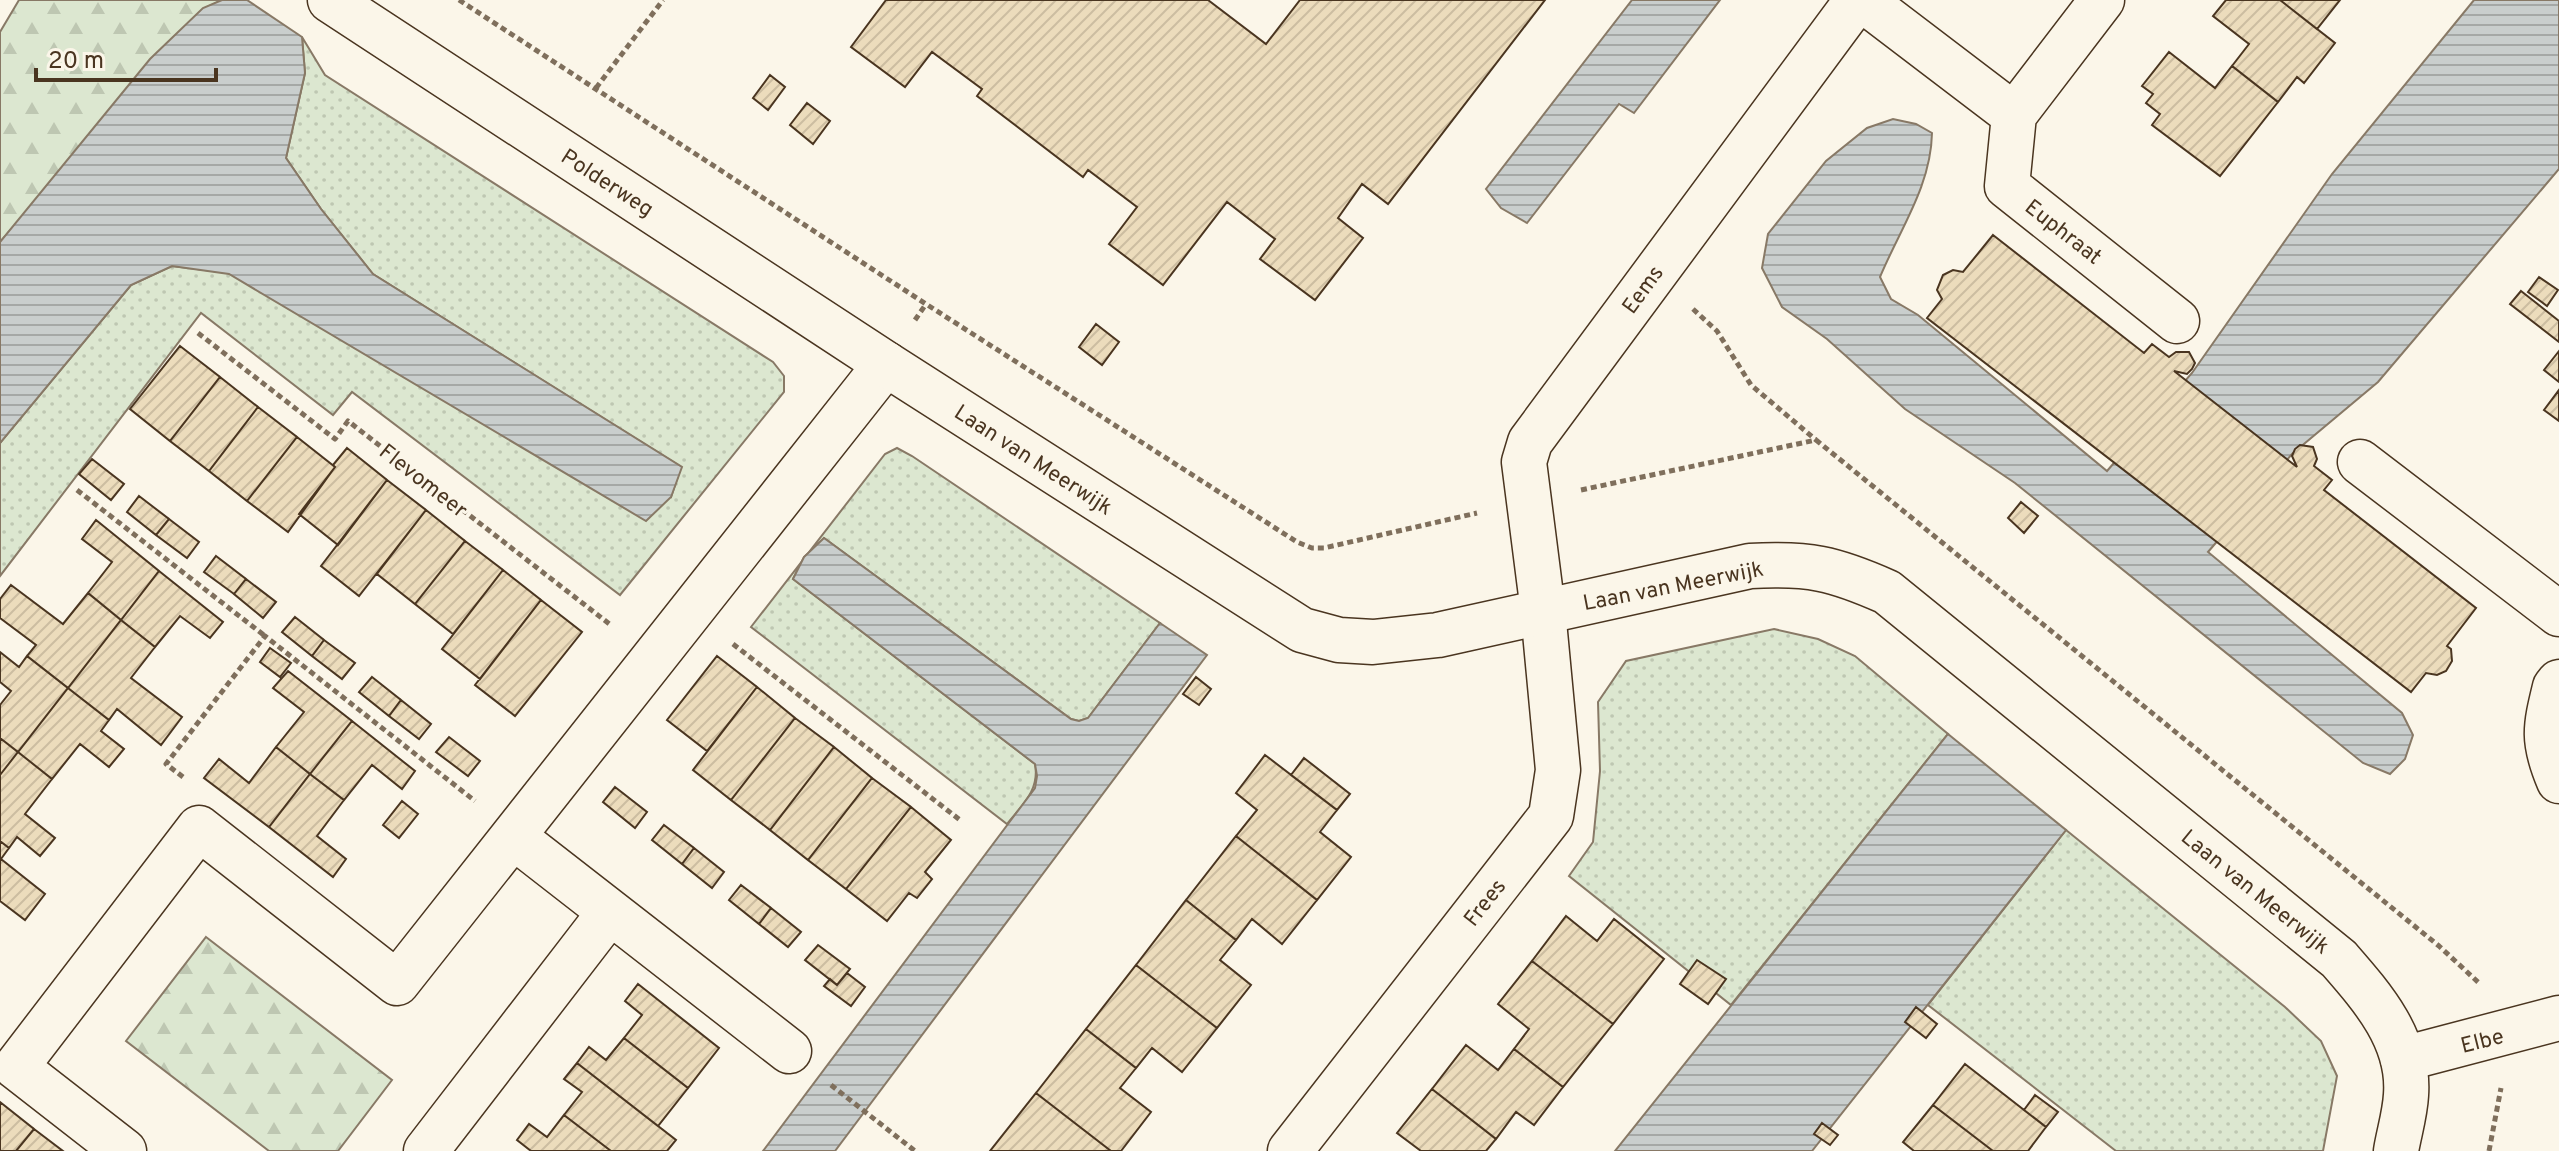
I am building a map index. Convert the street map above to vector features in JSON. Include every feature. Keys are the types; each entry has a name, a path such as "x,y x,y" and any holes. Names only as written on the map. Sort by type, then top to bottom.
{"street":[{"name":"Polderweg","path":"330,0 886,364"},
{"name":"Eems","path":"1543,611 1524,462 1530,442 1857,0"},
{"path":"1863,0 2014,115 2102,0"},
{"name":"Euphraat","path":"2014,115 2007,186 2177,321"},
{"name":"Laan van Meerwijk","path":"886,364 1302,630 1339,640 1373,642 1438,635 1750,566 1794,564 1843,572 1887,592 2339,959 2374,999 2393,1032 2403,1059 2406,1095 2396,1151"},
{"path":"124,1151 16,1067 199,828 397,983 886,364"},
{"path":"2360,462 2559,614"},
{"name":"Frees","path":"1290,1151 1551,816 1558,770 1543,611"},
{"path":"2559,682 2545,728 2551,762 2559,781"},
{"path":"515,835 789,1051"},
{"path":"426,1151 610,912"},
{"name":"Elbe","path":"2403,1059 2559,1018"}],"path":[{"path":"459,0 926,304"},
{"path":"596,88 663,0"},
{"path":"1652,275 1717,331 1751,385 1816,440"},
{"name":"Flevomeer","path":"198,333 335,439 348,421 654,659"},
{"path":"77,490 515,835"},
{"path":"691,612 960,820"},
{"path":"199,828 207,795 166,764 265,636"},
{"path":"822,1078 915,1151"}],"green space":[{"path":"19,0 222,0 203,9 0,242 0,32"},
{"path":"302,37 325,75 773,362 784,376 784,392 620,595 352,392 333,415 201,313 0,576 0,443 131,285 172,266 229,273 671,497 681,467 373,274 321,209 286,158 305,73"},
{"path":"897,448 1160,623 1088,718 1079,721 1071,719 824,538 809,553 885,454"},
{"path":"802,561 793,579 1035,764 1032,789 1007,824 751,627"},
{"path":"1774,629 1818,639 1855,656 1948,734 1731,1005 1569,876 1593,842 1600,771 1598,702 1626,661"},
{"path":"2066,830 2285,1007 2321,1041 2337,1076 2323,1151 2116,1151 1928,1005"},
{"path":"206,937 392,1080 338,1151 269,1151 126,1041"}],"shaded area":[{"path":"222,0 247,0 302,37 305,73 286,158 321,209 373,274 682,467 671,497 646,521 229,274 172,266 131,285 0,443 0,242 150,59 203,8"},
{"path":"1632,0 1720,0 1634,113 1619,104 1527,223 1501,208 1486,189"},
{"path":"2474,0 2559,0 2559,169 2378,382 2292,454 2208,552 2402,713 2413,735 2405,759 2390,774 2363,763 2015,483 1905,409 1827,339 1782,307 1762,268 1768,234 1826,161 1867,128 1893,119 1916,124 1932,133 1920,189 1880,277 1891,299 1918,315 2107,471 2192,373 2332,174"},
{"path":"824,538 1071,719 1079,721 1088,718 1160,623 1207,655 835,1151 763,1151 1035,788 1037,776 1035,764 793,579 804,557"},
{"path":"1948,734 2066,830 1812,1151 1615,1151"}],"building":[{"path":"886,0 1208,0 1266,44 1300,0 1545,0 1388,204 1362,184 1338,218 1363,238 1315,300 1260,259 1275,239 1227,202 1163,285 1109,244 1137,207 1088,170 1083,177 977,96 982,89 932,52 905,87 851,47"},
{"path":"2226,0 2280,0 2335,43 2304,83 2297,77 2278,102 2232,66 2249,44 2213,16"},
{"path":"2280,0 2340,0 2317,29"},
{"path":"2169,52 2215,88 2232,66 2278,102 2220,176 2152,125 2160,114 2146,103 2153,94 2142,86"},
{"path":"770,75 785,87 768,110 753,98"},
{"path":"807,103 830,121 813,144 790,125"},
{"path":"1993,235 2144,353 2152,344 2169,357 2176,352 2189,352 2195,363 2192,369 2187,374 2174,371 2297,467 2292,456 2295,449 2300,445 2313,447 2317,459 2314,466 2332,480 2324,490 2476,608 2447,646 2451,649 2452,661 2446,671 2437,675 2426,673 2411,692 1927,318 1942,299 1937,290 1943,275 1953,270 1963,272"},
{"path":"2539,277 2558,290 2547,306 2528,292"},
{"path":"2521,291 2559,321 2559,342 2510,304"},
{"path":"1096,324 1119,342 1102,365 1079,347"},
{"path":"180,346 220,377 170,441 130,409"},
{"path":"2559,351 2559,382 2544,370"},
{"path":"220,377 258,407 209,471 170,441"},
{"path":"2559,390 2559,421 2544,410"},
{"path":"258,407 297,437 247,501 209,471"},
{"path":"297,437 335,467 288,532 247,501"},
{"path":"347,448 387,480 338,545 299,514"},
{"path":"92,459 124,484 111,500 79,474"},
{"path":"387,480 426,510 359,596 321,566"},
{"path":"139,496 169,519 156,535 127,512"},
{"path":"2021,502 2038,516 2024,533 2008,518"},
{"path":"426,510 465,541 415,604 377,574"},
{"path":"169,519 199,542 187,558 156,535"},
{"path":"96,520 159,571 121,620 88,593 112,562 82,539"},
{"path":"465,541 503,570 453,634 415,604"},
{"path":"216,556 246,579 234,594 204,572"},
{"path":"503,570 541,600 480,679 442,649"},
{"path":"159,571 223,622 210,638 180,616 155,647 121,620"},
{"path":"246,579 276,602 263,618 234,594"},
{"path":"11,585 63,624 88,593 121,620 68,688 27,656 36,645 0,618 0,599"},
{"path":"541,600 582,632 515,716 475,685"},
{"path":"295,617 324,640 312,656 282,632"},
{"path":"121,620 155,647 131,678 182,717 161,745 117,709 109,720 68,688"},
{"path":"324,640 355,663 342,679 312,656"},
{"path":"270,648 291,663 280,677 260,662"},
{"path":"0,652 19,667 27,656 68,688 18,752 0,738 0,705 11,691 0,682"},
{"path":"717,656 757,687 707,751 667,720"},
{"path":"288,671 352,721 310,774 276,747 304,712 273,688"},
{"path":"372,677 401,700 389,716 359,692"},
{"path":"1196,677 1211,689 1199,705 1183,694"},
{"path":"757,687 795,718 731,800 693,770"},
{"path":"68,688 109,720 101,731 124,749 109,767 80,744 52,779 18,752"},
{"path":"401,700 431,724 419,739 389,716"},
{"path":"795,718 834,747 770,830 731,800"},
{"path":"352,721 415,771 402,789 372,765 344,800 310,774"},
{"path":"449,737 480,761 468,776 436,752"},
{"path":"0,738 18,752 0,775"},
{"path":"276,747 310,774 269,827 204,778 219,759 249,783"},
{"path":"834,747 872,778 808,860 770,830"},
{"path":"18,752 52,779 25,814 55,838 40,856 17,837 9,848 0,841 0,775"},
{"path":"1265,755 1337,810 1320,832 1351,857 1317,900 1236,836 1257,810 1236,793"},
{"path":"1304,758 1350,794 1337,810 1291,775"},
{"path":"310,774 344,800 317,836 346,859 333,877 269,827"},
{"path":"872,778 911,807 846,889 808,860"},
{"path":"615,787 647,812 635,828 603,802"},
{"path":"402,801 418,814 399,838 383,825"},
{"path":"911,807 951,840 925,872 932,879 917,898 909,893 887,921 846,889"},
{"path":"664,825 694,848 682,864 652,840"},
{"path":"1236,836 1317,900 1282,944 1252,919 1236,940 1186,900"},
{"path":"0,841 9,848 1,859 45,894 25,920 0,901"},
{"path":"694,848 724,872 712,888 682,864"},
{"path":"741,885 771,908 759,924 729,900"},
{"path":"1186,900 1236,940 1220,960 1251,985 1217,1028 1136,965"},
{"path":"771,908 801,932 788,947 759,924"},
{"path":"1566,916 1597,941 1614,919 1664,959 1613,1024 1532,961"},
{"path":"818,945 850,969 837,985 805,960"},
{"path":"1697,960 1726,979 1708,1004 1680,984"},
{"path":"1532,961 1613,1024 1563,1087 1514,1049 1529,1029 1498,1004"},
{"path":"1136,965 1217,1028 1182,1072 1152,1048 1136,1068 1086,1029"},
{"path":"847,973 865,987 851,1006 824,986 830,979 837,985"},
{"path":"638,984 719,1048 688,1088 624,1038 642,1015 625,1001"},
{"path":"1916,1007 1937,1024 1926,1038 1905,1022"},
{"path":"1086,1029 1136,1068 1120,1088 1151,1112 1121,1151 1111,1151 1036,1093"},
{"path":"624,1038 688,1088 658,1126 577,1063 589,1047 606,1060"},
{"path":"1466,1045 1498,1070 1514,1049 1563,1087 1534,1125 1516,1112 1496,1139 1432,1089"},
{"path":"577,1063 676,1140 667,1151 611,1151 564,1115 582,1092 564,1079"},
{"path":"1965,1064 2046,1127 2028,1151 1993,1151 1933,1105"},
{"path":"1432,1089 1496,1139 1486,1151 1421,1151 1397,1133"},
{"path":"1036,1093 1111,1151 990,1151"},
{"path":"2035,1095 2058,1112 2046,1127 2024,1110"},
{"path":"0,1102 34,1129 16,1151 0,1151"},
{"path":"1933,1105 1993,1151 1914,1151 1903,1142"},
{"path":"564,1115 611,1151 531,1151 517,1140 529,1124 547,1137"},
{"path":"1822,1123 1838,1135 1830,1145 1814,1134"},
{"path":"34,1129 63,1151 16,1151"}]}
